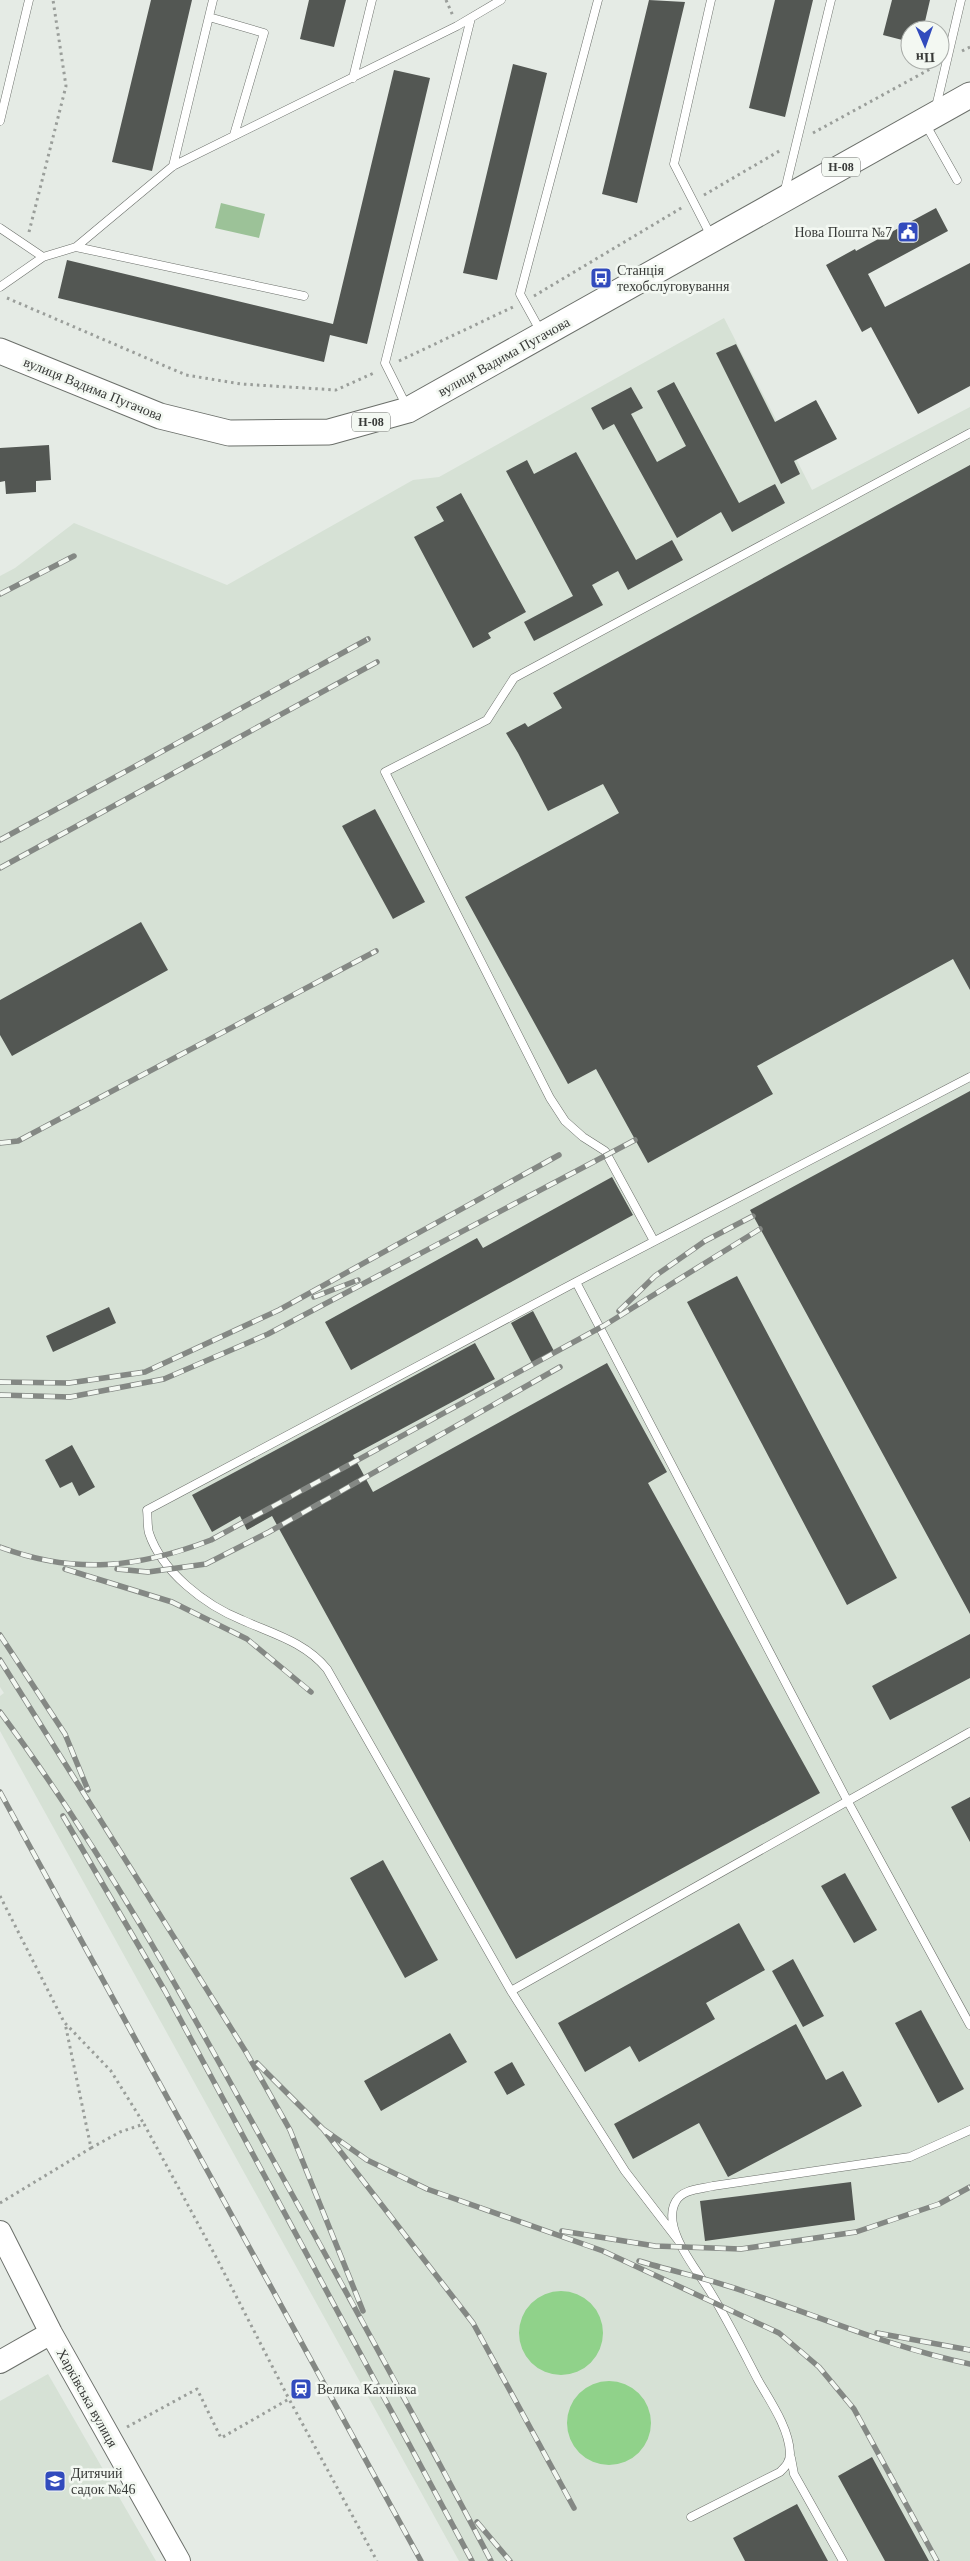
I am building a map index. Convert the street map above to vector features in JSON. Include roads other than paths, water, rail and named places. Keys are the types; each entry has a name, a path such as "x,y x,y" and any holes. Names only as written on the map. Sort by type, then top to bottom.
{"main road":[{"name":"вулиця Вадима Пугачова","path":"0,351 160,416 229,433 329,432 408,410 970,95"}],"street":[{"name":"Харківська вулиця","path":"0,2232 51,2333 179,2561"},
{"path":"0,2362 51,2333"}],"lane":[{"path":"0,121 29,0"},
{"path":"173,166 214,0"},
{"path":"353,78 372,0"},
{"path":"0,287 44,257 76,247 173,166 353,78 471,18 501,0"},
{"path":"542,336 520,294 598,0"},
{"path":"711,0 674,164 713,240"},
{"path":"782,200 831,0"},
{"path":"957,180 929,118 961,0"},
{"path":"209,17 264,33 234,135"},
{"path":"408,410 385,363 471,18"},
{"path":"0,228 44,257"},
{"path":"76,247 304,296"},
{"path":"654,1241 605,1151 583,1137 565,1121 550,1098 385,772 487,720 514,678 970,433"},
{"path":"843,2561 794,2474 788,2442 778,2416 722,2313 678,2240 625,2172 511,1990 327,1669 317,1656 302,1646 214,1607 192,1589 161,1556 149,1532 147,1510 576,1282 970,1076"},
{"path":"576,1282 847,1800 970,2026"},
{"path":"511,1990 970,1732"},
{"path":"678,2240 672,2218 676,2201 684,2192 910,2157 970,2130"},
{"path":"691,2517 780,2472 788,2465 790,2454"}],"railway":[{"path":"0,594 74,556"},
{"path":"0,840 368,639"},
{"path":"0,868 377,662"},
{"path":"0,1143 18,1141 376,951"},
{"path":"0,1395 70,1397 164,1379 268,1334 635,1140"},
{"path":"0,1382 69,1383 145,1372 279,1310 559,1155"},
{"path":"619,1311 655,1276 705,1241 753,1216"},
{"path":"0,1547 54,1562 106,1565 158,1557 211,1540 605,1325 760,1229"},
{"path":"314,1297 358,1280"},
{"path":"117,1569 148,1572 206,1564 269,1532 560,1367"},
{"path":"65,1569 172,1602 247,1639 311,1692"},
{"path":"0,1635 65,1734 88,1790"},
{"path":"0,1660 246,2052 290,2130 363,2311"},
{"path":"0,1712 108,1871 173,1981 380,2355 491,2561"},
{"path":"0,1792 421,2561"},
{"path":"63,1816 165,1991 472,2561"},
{"path":"257,2063 323,2129 473,2323 574,2508"},
{"path":"323,2129 367,2160 427,2189 603,2251 779,2333 819,2367 854,2409 937,2561"},
{"path":"562,2231 655,2246 741,2249 856,2232 939,2204 970,2187"},
{"path":"639,2261 735,2288 913,2350 970,2364"},
{"path":"877,2333 970,2350"},
{"path":"477,2522 510,2561"}],"place":[{"name":"Нова Пошта №7","path":"908,232"},
{"name":"Станція техобслуговування","path":"601,278"},
{"name":"Велика Кахнівка","path":"301,2389"},
{"name":"Дитячий садок №46","path":"55,2481"}]}
